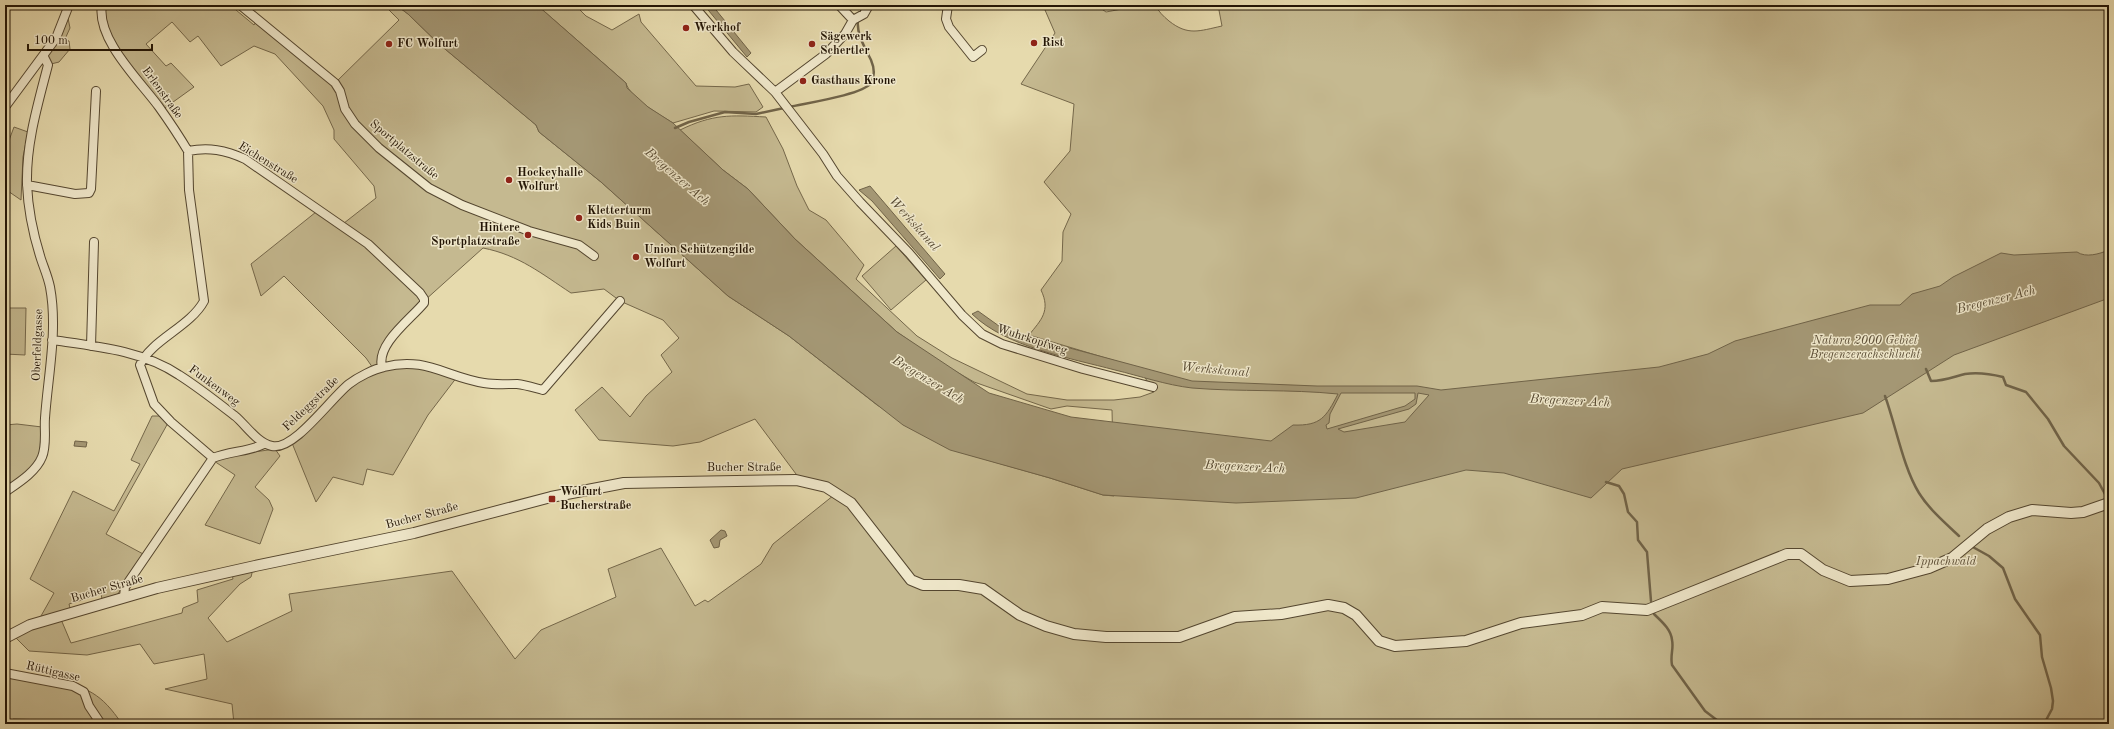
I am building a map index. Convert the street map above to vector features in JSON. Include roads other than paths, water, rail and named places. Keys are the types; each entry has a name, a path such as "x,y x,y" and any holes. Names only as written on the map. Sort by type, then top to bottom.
{"street":[{"path":"5,107 16,90 44,57 56,38 69,5"},
{"name":"Erlenstraße","path":"102,5 101,14 112,44 160,108 188,151"},
{"name":"Sportplatzstraße","path":"240,5 335,83 340,91 345,109 355,124 379,148 429,188 462,205 529,231 579,245 594,256"},
{"name":"Wuhrkopfweg","path":"693,5 733,52 775,92 823,154 837,176 909,253 962,315 982,334 1002,344 1076,367 1153,387"},
{"path":"839,5 857,19"},
{"path":"775,92 826,54 869,5"},
{"path":"948,5 946,20 949,27 973,57 982,50"},
{"name":"Oberfeldgasse","path":"5,492 32,472 42,456 52,340 51,294 31,222 27,185 28,150 48,65 44,57"},
{"path":"27,185 75,194 89,193 91,189 96,91"},
{"name":"Eichenstraße","path":"188,151 216,149 231,152 245,159 368,244 420,293 424,299 424,303 385,346 382,356 382,367"},
{"path":"124,597 125,587 213,458 171,422 154,404 140,365 143,357 179,328 201,308 204,302 187,170 188,151"},
{"path":"91,346 94,242"},
{"name":"Feldeggstraße","path":"213,458 222,454 255,449 264,444 282,446 296,439 350,383 382,367 401,363 427,365 484,383 517,384 543,390 620,301"},
{"name":"Funkenweg","path":"52,340 91,346 143,357 178,374 236,416 264,444"},
{"name":"Bucher Straße","path":"5,638 30,624 124,597 199,578 414,533 551,497 610,485 654,482 796,480 826,487 851,503 911,580 923,585 959,585 983,589 1020,615 1046,626 1074,634 1106,637 1179,637 1235,617 1282,614 1328,605 1344,608 1356,615 1379,640 1395,646 1466,640 1521,623 1582,615 1602,607 1647,610 1787,554 1801,554 1823,570 1850,581 1888,579 1929,568 1952,558 1987,528 2010,516 2032,510 2071,514 2083,512 2109,502"},
{"name":"Rüttigasse","path":"5,672 73,686 84,692 89,706 101,724"}],"water":[{"name":"Bregenzer Ach","path":"396,5 537,5 626,83 627,88 648,107 673,123 723,170 748,189 795,239 897,332 989,393 1071,417 1271,441 1293,425 1310,424 1322,418 1330,409 1338,394 1210,389 1173,385 1039,350 1002,335 972,314 978,311 999,326 1029,337 1192,381 1317,386 1417,386 1441,390 1659,367 1708,354 1735,341 1870,305 1900,305 1912,294 1940,286 1953,277 2001,253 2014,255 2077,252 2088,255 2109,250 2109,298 1954,355 1863,413 1622,469 1591,498 1504,473 1466,470 1356,498 1236,503 1103,495 1050,478 950,450 903,425 789,336 728,296 601,182 539,132 536,125 439,44 408,14","holes":["1341,393 1415,393 1415,399 1405,406 1327,429 1326,425 1329,423 1330,414","1418,393 1429,395 1405,422 1344,432 1338,429 1409,409 1416,404"]},
{"path":"704,5 712,5 751,53 747,57"},
{"path":"870,186 945,274 940,279 872,201 859,190"},
{"path":"75,441 87,442 86,447 74,446"},
{"path":"721,530 725,531 727,536 720,540 719,547 714,548 710,540"}],"waterway":[{"path":"860,13 864,5"},
{"path":"789,107 846,95 866,87 871,83 874,74 873,66 858,30 858,20"},
{"path":"675,128 689,122 725,112 756,114 784,108"},
{"path":"1926,369 1931,381 1944,380 1965,374 1975,373 1994,375 2003,377 2006,385 2026,392 2048,419 2064,446 2099,483 2106,496"},
{"path":"1885,396 1904,459 1913,483 1928,505 1959,536"},
{"path":"1606,482 1619,486 1624,494 1628,512 1637,522 1638,540 1647,552 1651,601"},
{"path":"1971,546 1989,556 2003,568 2015,599 2040,635 2042,657 2051,688 2053,701 2052,709 2044,724"},
{"path":"1654,614 1670,632 1672,643 1672,665 1705,711 1722,724"}],"place":[{"name":"Werkhof","path":"686,28"},
{"name":"Rist","path":"1034,43"},
{"name":"FC Wolfurt","path":"389,44"},
{"name":"Sägewerk Schertler","path":"812,44"},
{"name":"Gasthaus Krone","path":"803,81"},
{"name":"Hockeyhalle Wolfurt","path":"509,180"},
{"name":"Kletterturm Kids Buin","path":"579,218"},
{"name":"Hintere Sportplatzstraße","path":"528,235"},
{"name":"Union Schützengilde Wolfurt","path":"636,257"},
{"name":"Wolfurt Bucherstraße","path":"552,499"}],"water label":[{"name":"Werkskanal","path":"914,224"},
{"name":"Werkskanal","path":"1215,370"}],"park label":[{"name":"Natura 2000 Gebiet Bregenzerachschlucht","path":"1865,348"},
{"name":"Ippachwald","path":"1946,562"}]}
